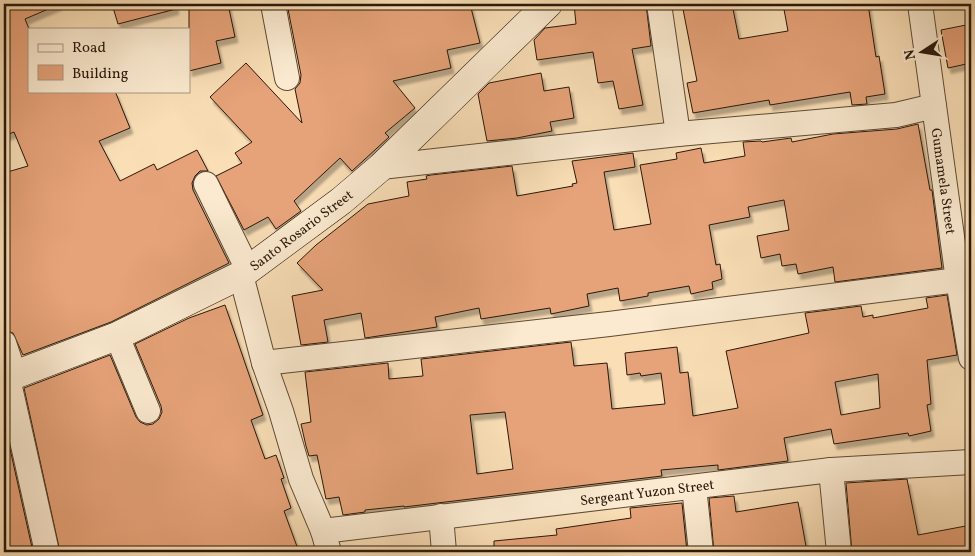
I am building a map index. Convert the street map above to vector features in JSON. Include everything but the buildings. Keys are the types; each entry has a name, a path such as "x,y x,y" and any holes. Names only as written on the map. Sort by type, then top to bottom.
{"street":[{"path":"272,4 286,78"},
{"name":"Santo Rosario Street","path":"9,378 117,336 245,272 341,201 381,167 548,4"},
{"path":"659,4 678,134"},
{"name":"Gumamela Street","path":"920,4 958,280 971,358"},
{"path":"381,167 678,134 896,115 934,106"},
{"path":"206,184 245,272 264,363 281,411 301,479 326,542"},
{"path":"264,363 581,328 958,280"},
{"path":"117,336 148,411"},
{"path":"4,343 9,378 47,552"},
{"name":"Sergeant Yuzon Street","path":"326,542 441,516 831,470 971,462"},
{"path":"831,470 839,552"},
{"path":"694,487 701,552"},
{"path":"441,516 444,552"}]}
